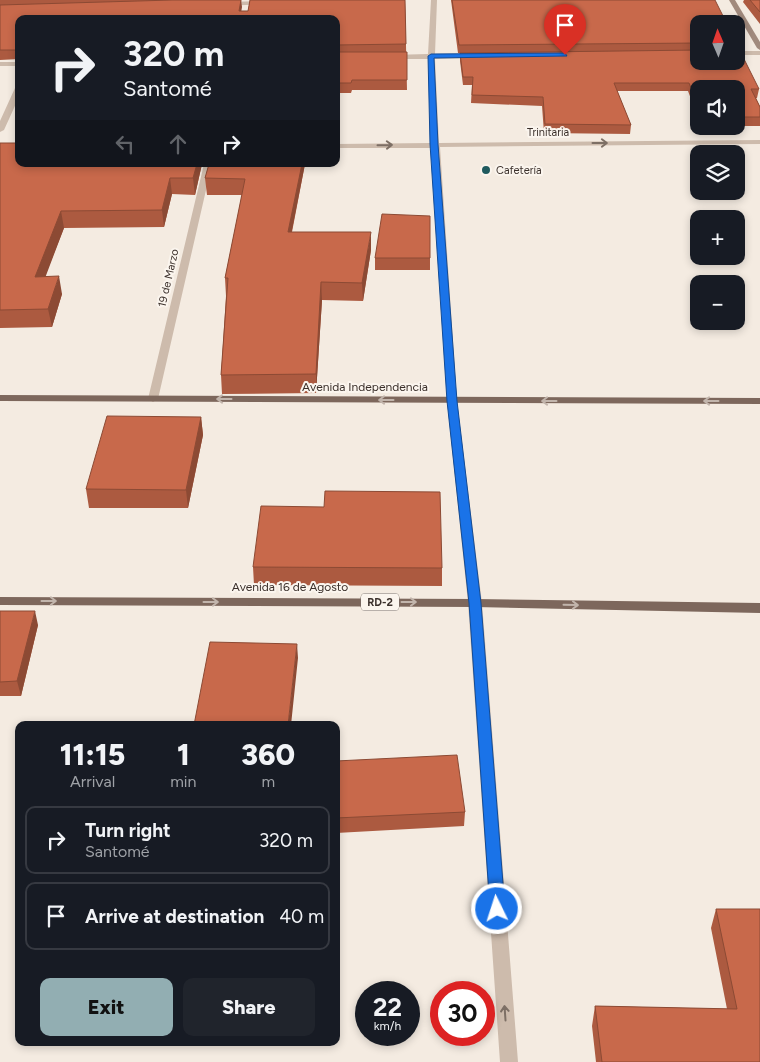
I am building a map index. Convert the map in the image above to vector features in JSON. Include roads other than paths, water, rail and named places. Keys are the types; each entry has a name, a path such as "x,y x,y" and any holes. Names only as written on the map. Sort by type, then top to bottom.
{"main road":[{"name":"Avenida Independencia","path":"0,398 760,401"},
{"name":"Avenida 16 de Agosto","path":"0,601 475,603 760,608"}],"street":[{"path":"434,0 431,56 434,144 452,401 475,603 509,1062"},
{"path":"732,0 760,48"},
{"path":"245,11 247,2"},
{"path":"218,4 276,2"},
{"path":"745,53 760,53"},
{"path":"384,57 480,56"},
{"path":"0,64 15,64"},
{"path":"0,130 15,97"},
{"name":"Trinitaria","path":"340,146 760,142"},
{"name":"19 de Marzo","path":"153,398 207,167"}],"place":[{"name":"Cafetería","path":"486,170"}]}
